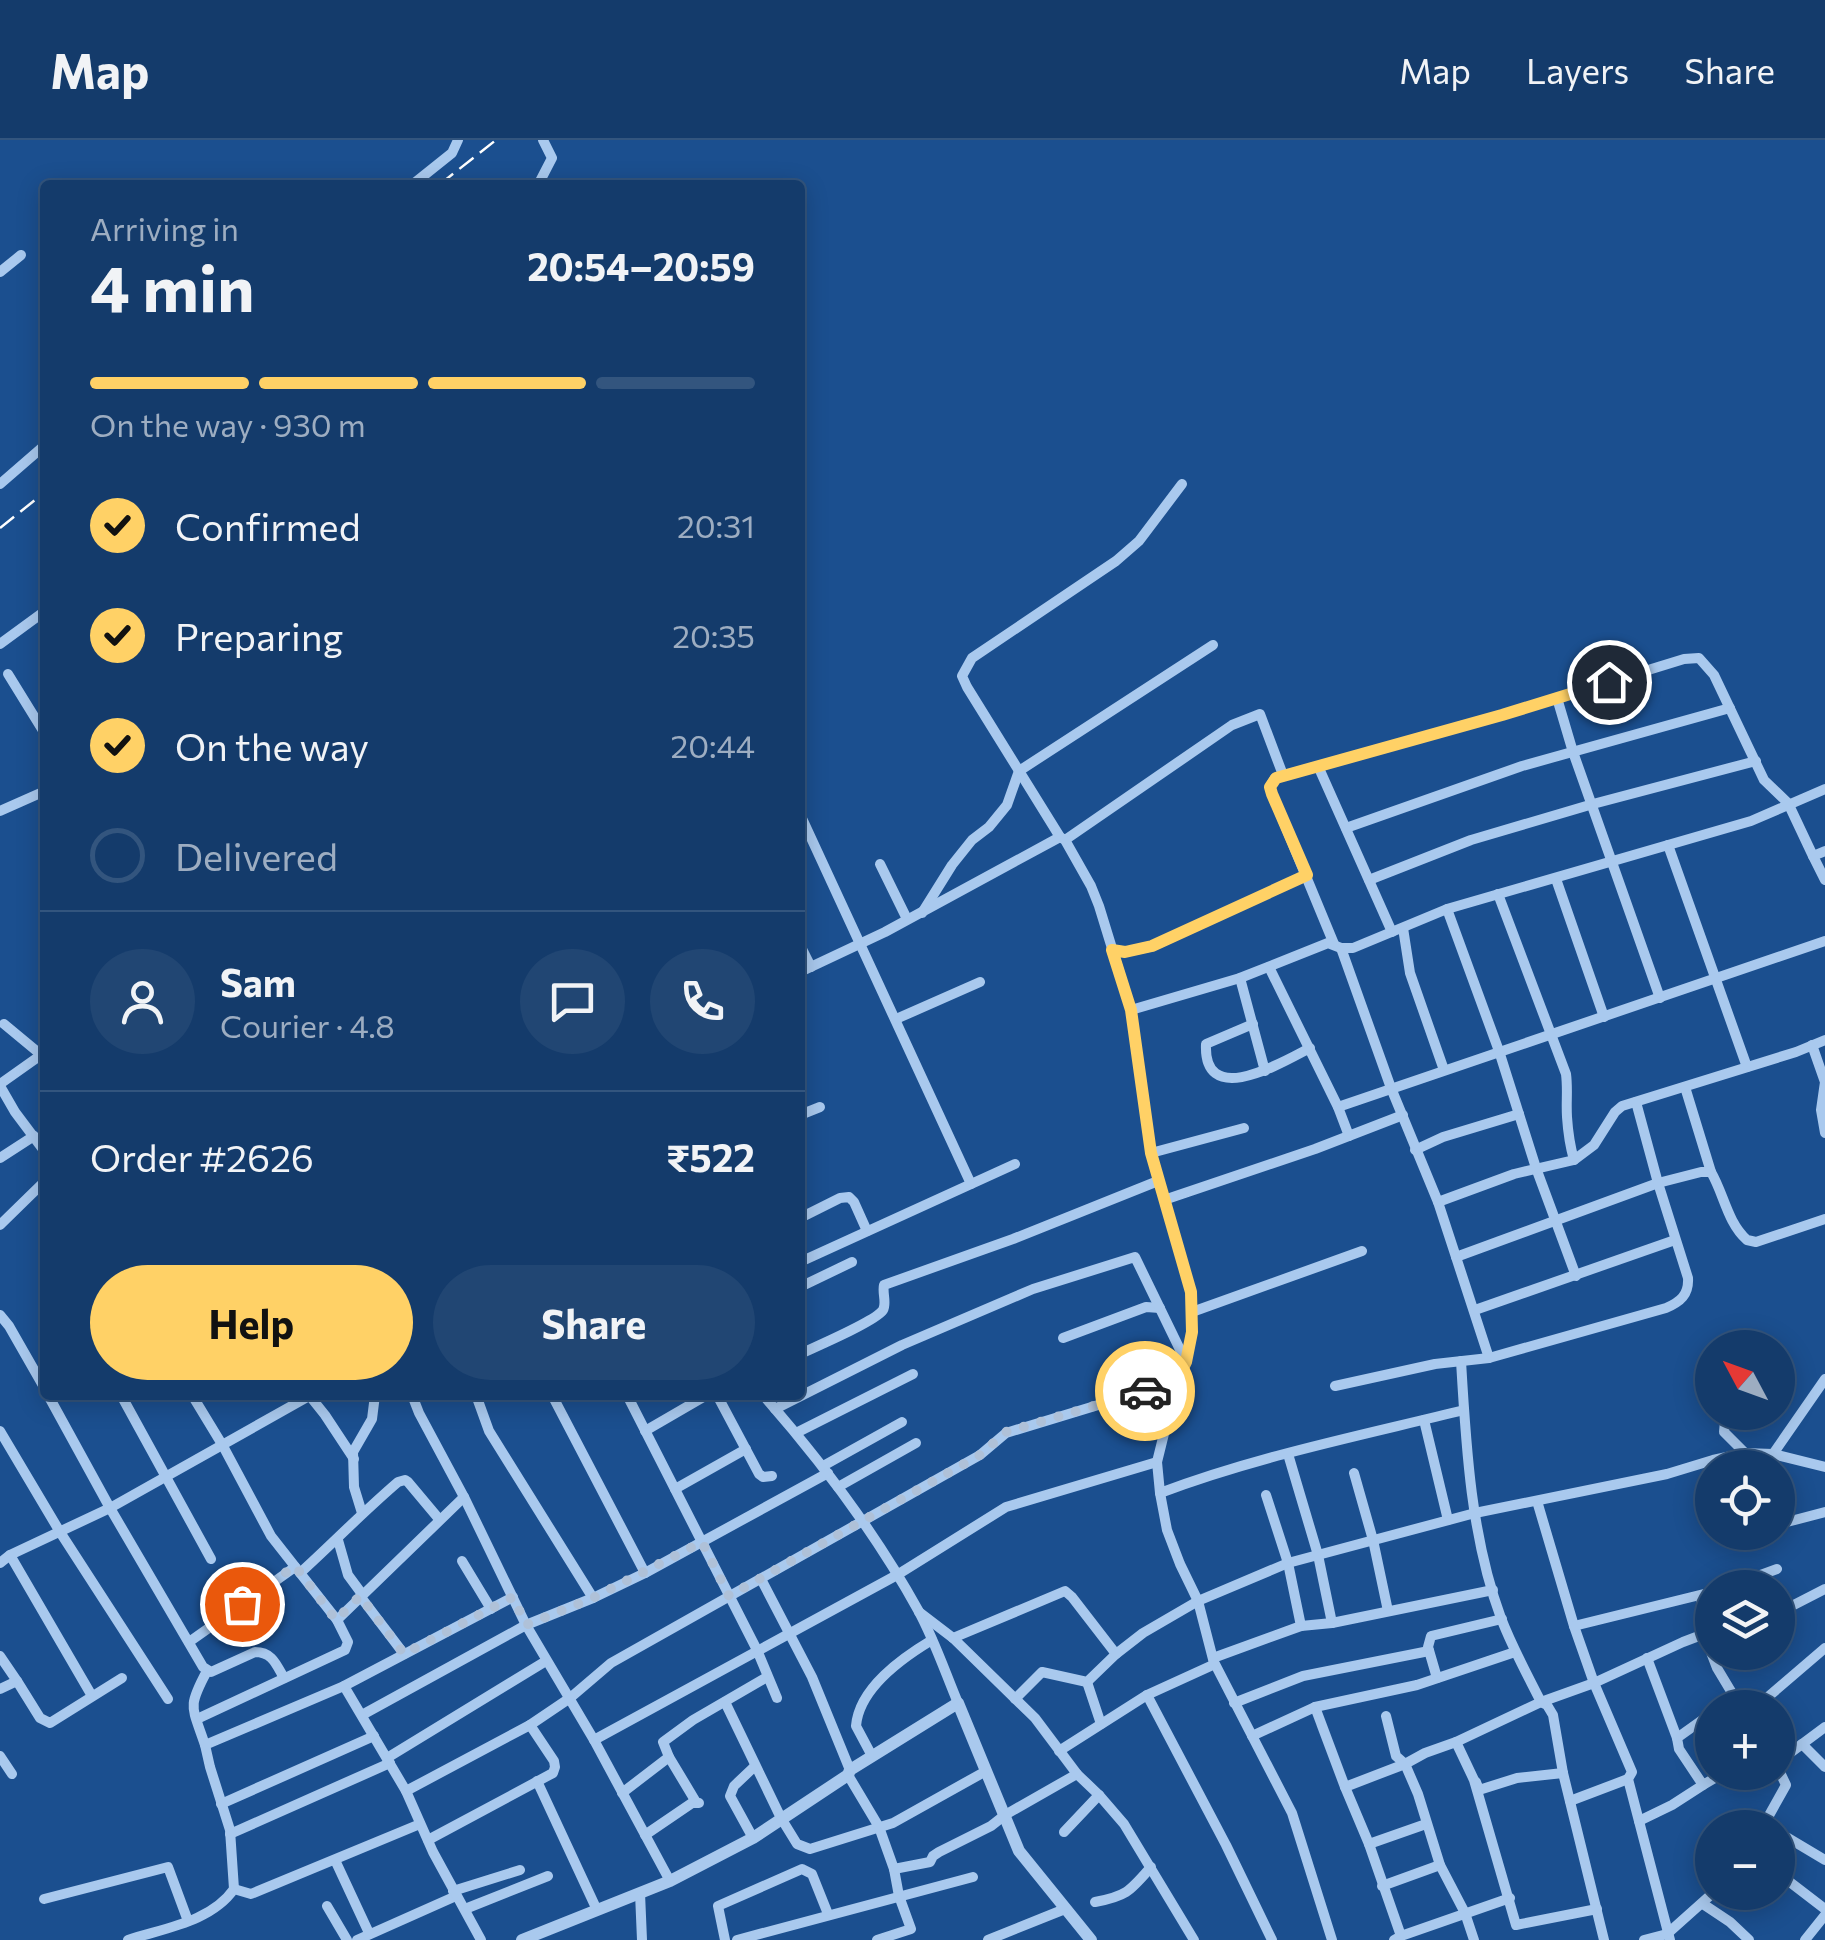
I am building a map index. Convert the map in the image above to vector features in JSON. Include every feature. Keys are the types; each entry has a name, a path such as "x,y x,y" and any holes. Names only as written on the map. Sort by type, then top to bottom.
{"street":[{"path":"418,180 452,153 458,140"},
{"path":"541,180 552,158 544,140"},
{"path":"0,272 21,255"},
{"path":"0,484 40,449"},
{"path":"1182,484 1139,541 1116,561 972,658 962,676 1091,886 1131,1010 1151,1153 1191,1292 1192,1332 1157,1462 1167,1530 1198,1601 1214,1661 1292,1813 1332,1940"},
{"path":"0,644 40,615"},
{"path":"922,913 952,865 1007,805 1019,771 1213,645"},
{"path":"1489,1358 1438,1202 1270,787 1276,778 1699,658 1707,664 1764,780 1788,803 1825,880"},
{"path":"8,674 40,726"},
{"path":"1557,698 1660,998"},
{"path":"1346,828 1522,766 1730,708"},
{"path":"805,969 862,944 1063,838 1232,725 1260,714 1283,776"},
{"path":"1369,880 1471,840 1756,761"},
{"path":"1318,766 1369,880 1398,930 1444,1070"},
{"path":"1131,1010 1240,978 1323,945 1353,948 1447,909 1751,821 1825,790"},
{"path":"0,812 40,793"},
{"path":"805,824 971,1184"},
{"path":"1668,846 1747,1067"},
{"path":"1813,856 1825,852"},
{"path":"880,864 907,919"},
{"path":"1112,950 1125,952 1152,946 1307,875"},
{"path":"1556,879 1604,1017"},
{"path":"1498,894 1566,1074 1568,1136 1574,1160"},
{"path":"1447,909 1576,1276"},
{"path":"1338,1107 1825,941"},
{"path":"1269,967 1338,1107 1348,1136"},
{"path":"1240,978 1265,1071"},
{"path":"896,1019 980,982"},
{"path":"4,1024 40,1054"},
{"path":"1252,1024 1209,1042 1205,1048 1212,1066 1225,1078 1232,1080 1265,1071 1310,1048"},
{"path":"1438,1202 1514,1174 1574,1160 1594,1145 1622,1106 1825,1040"},
{"path":"1812,1045 1825,1082 1825,1133"},
{"path":"40,1059 0,1085 40,1145"},
{"path":"1684,1087 1711,1172 1732,1222 1746,1240 1756,1242 1825,1219"},
{"path":"1335,1386 1408,1369 1489,1358 1562,1339 1677,1303 1684,1297 1688,1286 1636,1102"},
{"path":"805,1113 820,1107"},
{"path":"1416,1150 1443,1136 1519,1114"},
{"path":"1164,1200 1402,1116"},
{"path":"1151,1153 1244,1128"},
{"path":"0,1158 34,1136"},
{"path":"805,1260 1015,1164"},
{"path":"1456,1256 1658,1183 1711,1172"},
{"path":"805,1352 882,1311 884,1285 1013,1240 1158,1181"},
{"path":"0,1225 40,1186"},
{"path":"805,1216 840,1198 849,1198 867,1231"},
{"path":"1475,1310 1674,1240"},
{"path":"1192,1312 1362,1251"},
{"path":"805,1394 902,1345 1033,1289 1134,1257 1186,1362"},
{"path":"805,1285 852,1262"},
{"path":"1062,1338 1146,1307 1160,1308"},
{"path":"0,1315 40,1380"},
{"path":"1461,1361 1474,1514 1502,1619 1541,1702 1547,1704 1553,1715 1604,1940"},
{"path":"796,1433 913,1374"},
{"path":"1776,1450 1825,1379"},
{"path":"406,1790 530,1726 612,1664 980,1455 1006,1432 1177,1381"},
{"path":"51,1400 110,1508 208,1671"},
{"path":"123,1400 212,1559"},
{"path":"195,1400 271,1536 336,1620 348,1642 345,1650 197,1719"},
{"path":"92,1696 4,1557 110,1508 301,1400"},
{"path":"314,1400 354,1460"},
{"path":"362,1513 354,1487 354,1447 372,1419 374,1400"},
{"path":"414,1400 526,1625 670,1881"},
{"path":"478,1400 488,1431 593,1598"},
{"path":"557,1400 645,1573"},
{"path":"630,1400 757,1650 777,1698"},
{"path":"645,1431 698,1400"},
{"path":"720,1400 761,1476 772,1476"},
{"path":"767,1400 838,1487 897,1575 932,1640 1019,1851 1091,1940"},
{"path":"775,1409 793,1400"},
{"path":"1160,1494 1288,1454 1464,1410"},
{"path":"1424,1420 1448,1520"},
{"path":"362,1715 526,1625 645,1573 902,1422"},
{"path":"1724,1430 1742,1450"},
{"path":"0,1431 168,1699"},
{"path":"838,1487 916,1443"},
{"path":"675,1489 746,1449"},
{"path":"1288,1454 1318,1555 1332,1623"},
{"path":"1795,1460 1825,1468"},
{"path":"594,1740 897,1575 1006,1507 1157,1462"},
{"path":"1088,1682 1143,1634 1198,1601 1288,1563 1448,1520 1695,1466"},
{"path":"1354,1473 1374,1540 1388,1612"},
{"path":"189,1642 338,1540 398,1482 405,1480 439,1519"},
{"path":"1266,1494 1288,1563 1300,1626"},
{"path":"336,1620 464,1498"},
{"path":"1537,1500 1574,1626 1632,1772 1628,1780 1668,1937"},
{"path":"1795,1520 1825,1512"},
{"path":"338,1540 348,1575 404,1654"},
{"path":"462,1560 491,1609"},
{"path":"761,1579 812,1676 849,1773 879,1827 894,1869 912,1935 876,1940"},
{"path":"1795,1604 1825,1589"},
{"path":"1059,1750 1148,1695 1214,1661 1300,1626 1493,1590"},
{"path":"953,1638 1064,1591 1116,1654"},
{"path":"205,1744 344,1686 513,1597"},
{"path":"1574,1626 1695,1597"},
{"path":"919,1612 953,1638 1035,1718 1076,1774 1124,1824 1194,1940"},
{"path":"1437,1678 1429,1651 1431,1636 1502,1619"},
{"path":"1344,1787 1695,1638"},
{"path":"872,1756 856,1726 860,1709 889,1669 932,1640"},
{"path":"1776,1690 1825,1648"},
{"path":"1234,1703 1303,1676 1429,1651"},
{"path":"128,1940 205,1915 225,1902 234,1889 230,1834 193,1700 208,1671 261,1652 273,1658 284,1678"},
{"path":"1252,1736 1315,1707 1417,1685 1515,1652"},
{"path":"0,1656 40,1718 50,1723 122,1678"},
{"path":"1647,1658 1679,1749 1695,1773"},
{"path":"230,1834 389,1760 546,1662"},
{"path":"1015,1699 1042,1672 1088,1682"},
{"path":"645,1835 698,1803 663,1746 667,1737 767,1677"},
{"path":"0,1689 17,1681"},
{"path":"1088,1682 1101,1724"},
{"path":"344,1686 406,1790 454,1894 481,1940"},
{"path":"1148,1695 1272,1940"},
{"path":"724,1702 781,1818 797,1844 810,1849 893,1823 986,1771"},
{"path":"522,1940 670,1881 753,1838 958,1702"},
{"path":"1315,1707 1368,1844 1398,1938 1510,1898"},
{"path":"1386,1716 1396,1756 1405,1764 1418,1794 1440,1866 1465,1913 1474,1940"},
{"path":"1676,1738 1695,1724"},
{"path":"428,1840 553,1773 554,1761 530,1726"},
{"path":"1795,1750 1825,1727"},
{"path":"222,1804 374,1736"},
{"path":"1456,1742 1479,1790 1517,1778 1563,1772"},
{"path":"1802,1744 1825,1766"},
{"path":"0,1756 12,1774"},
{"path":"622,1794 669,1757"},
{"path":"753,1838 730,1796 734,1786 754,1766"},
{"path":"894,1869 930,1862 933,1856 1076,1774"},
{"path":"1474,1780 1516,1924 1596,1910"},
{"path":"1570,1801 1628,1780"},
{"path":"537,1781 598,1910"},
{"path":"1639,1821 1695,1790"},
{"path":"1064,1832 1099,1795"},
{"path":"234,1889 251,1894 420,1824"},
{"path":"1368,1844 1426,1824"},
{"path":"1795,1842 1825,1860"},
{"path":"335,1860 369,1933"},
{"path":"44,1899 168,1866 188,1921"},
{"path":"1382,1886 1440,1866"},
{"path":"1095,1902 1126,1894 1151,1867"},
{"path":"724,1940 718,1906 802,1868 812,1874 828,1914"},
{"path":"356,1940 454,1894 520,1870"},
{"path":"465,1910 548,1876"},
{"path":"738,1940 973,1877"},
{"path":"1795,1887 1825,1912 1805,1940"},
{"path":"640,1893 642,1940"},
{"path":"327,1906 347,1940"},
{"path":"988,1940 1066,1909"},
{"path":"1644,1940 1668,1937 1697,1910"},
{"path":"1713,1910 1749,1940"}],"railway":[{"path":"445,180 496,140"},
{"path":"0,528 40,496"}],"way so far":[{"path":"242,1604 295,1566 336,1620 360,1596 404,1654 513,1597 526,1625 593,1598 702,1542 729,1596 980,1455 1006,1432 1145,1391"}],"route":[{"path":"1145,1391 1177,1381 1186,1362 1192,1332 1191,1292 1151,1153 1131,1010 1112,950 1138,951 1152,946 1307,875 1272,794 1270,787 1276,778 1609,682"}]}
